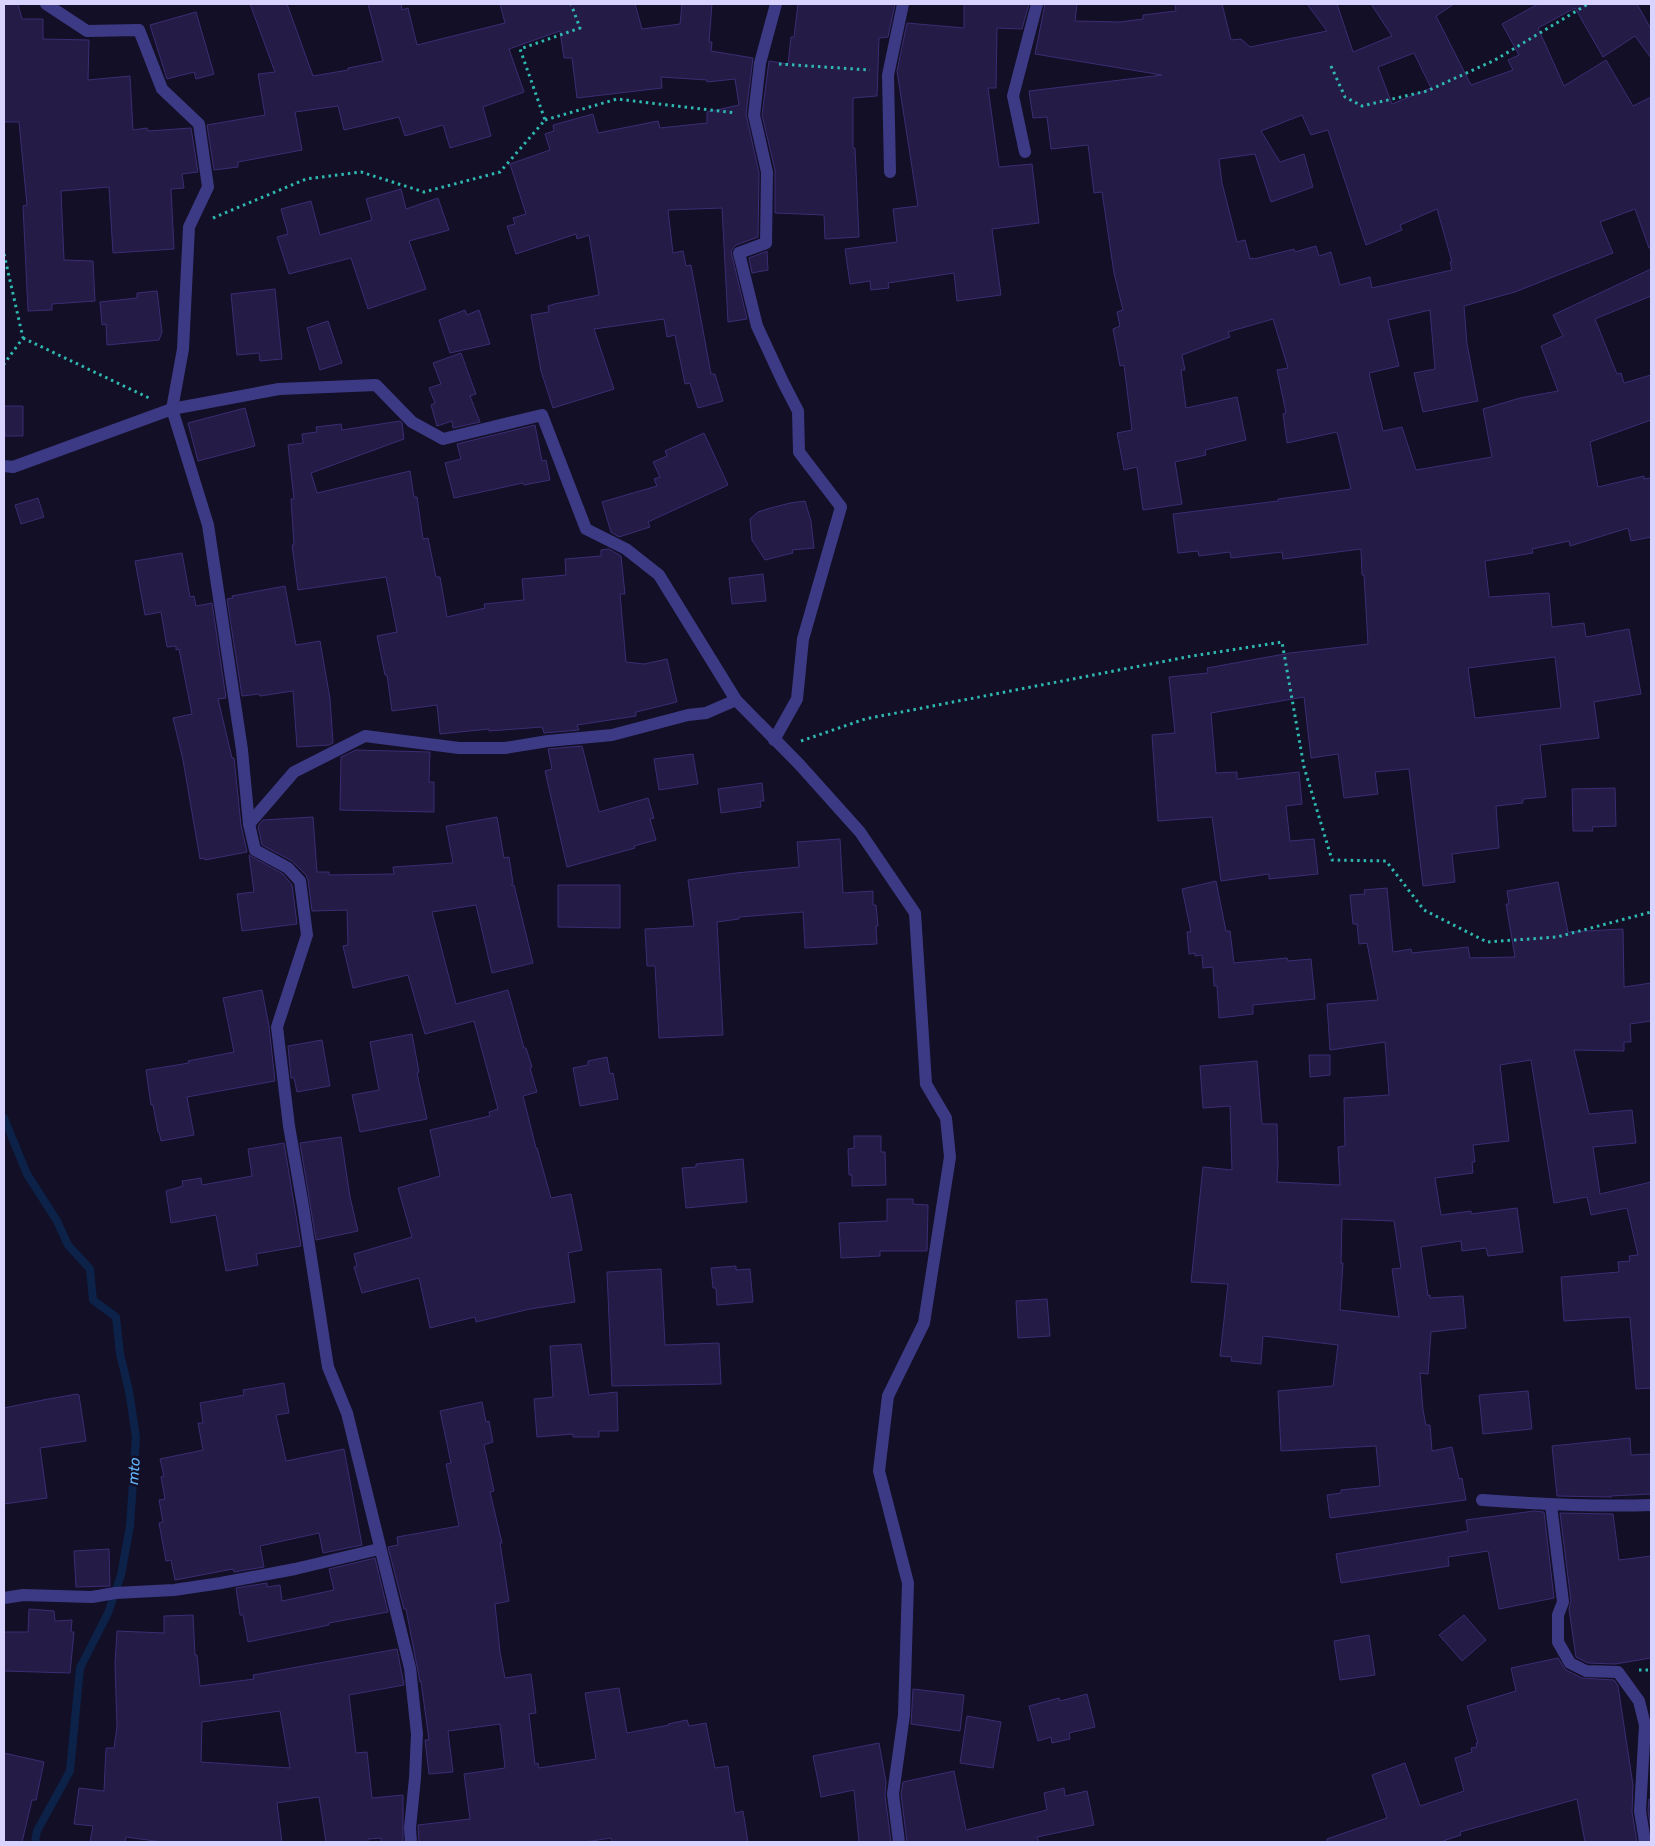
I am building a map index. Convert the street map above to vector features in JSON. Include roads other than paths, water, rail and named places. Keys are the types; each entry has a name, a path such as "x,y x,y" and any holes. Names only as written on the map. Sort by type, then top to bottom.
{"street":[{"path":"46,4 87,30 139,30 162,89 199,124 208,188 190,227 183,349 172,409 208,525 242,750 249,824 255,850 288,868 300,881 307,935 277,1027 289,1126 328,1367 347,1413 410,1668 417,1734 410,1828 411,1842"},
{"path":"776,4 760,63 754,115 767,172 766,243 739,253 758,326 798,412 799,452 841,507 803,639 797,700 778,743"},
{"path":"890,172 888,75 903,4"},
{"path":"1025,152 1013,96 1037,4"},
{"path":"4,466 13,467 172,409 279,389 376,385 412,422 442,439 542,416 586,529 626,549 659,575 736,700 860,832 915,913 926,1084 946,1118 950,1157 924,1323 888,1396 879,1471 908,1582 904,1715 893,1794 899,1842"},
{"path":"249,824 294,772 364,736 459,748 505,748 548,741 612,735 688,715 706,713 736,700"},
{"path":"1482,1500 1551,1505 1651,1505"},
{"path":"1551,1505 1563,1602 1558,1614 1558,1642 1570,1663 1586,1671 1618,1672 1639,1701 1645,1725 1640,1812 1645,1842"},
{"path":"4,1598 23,1595 92,1598 115,1593 183,1589 295,1569 379,1548"}],"waterway":[{"name":"mto","path":"4,1118 27,1174 57,1221 68,1245 90,1269 93,1300 116,1317 120,1354 129,1391 136,1437 130,1526 121,1575 108,1613 80,1668 70,1771 37,1831 35,1842"}]}
